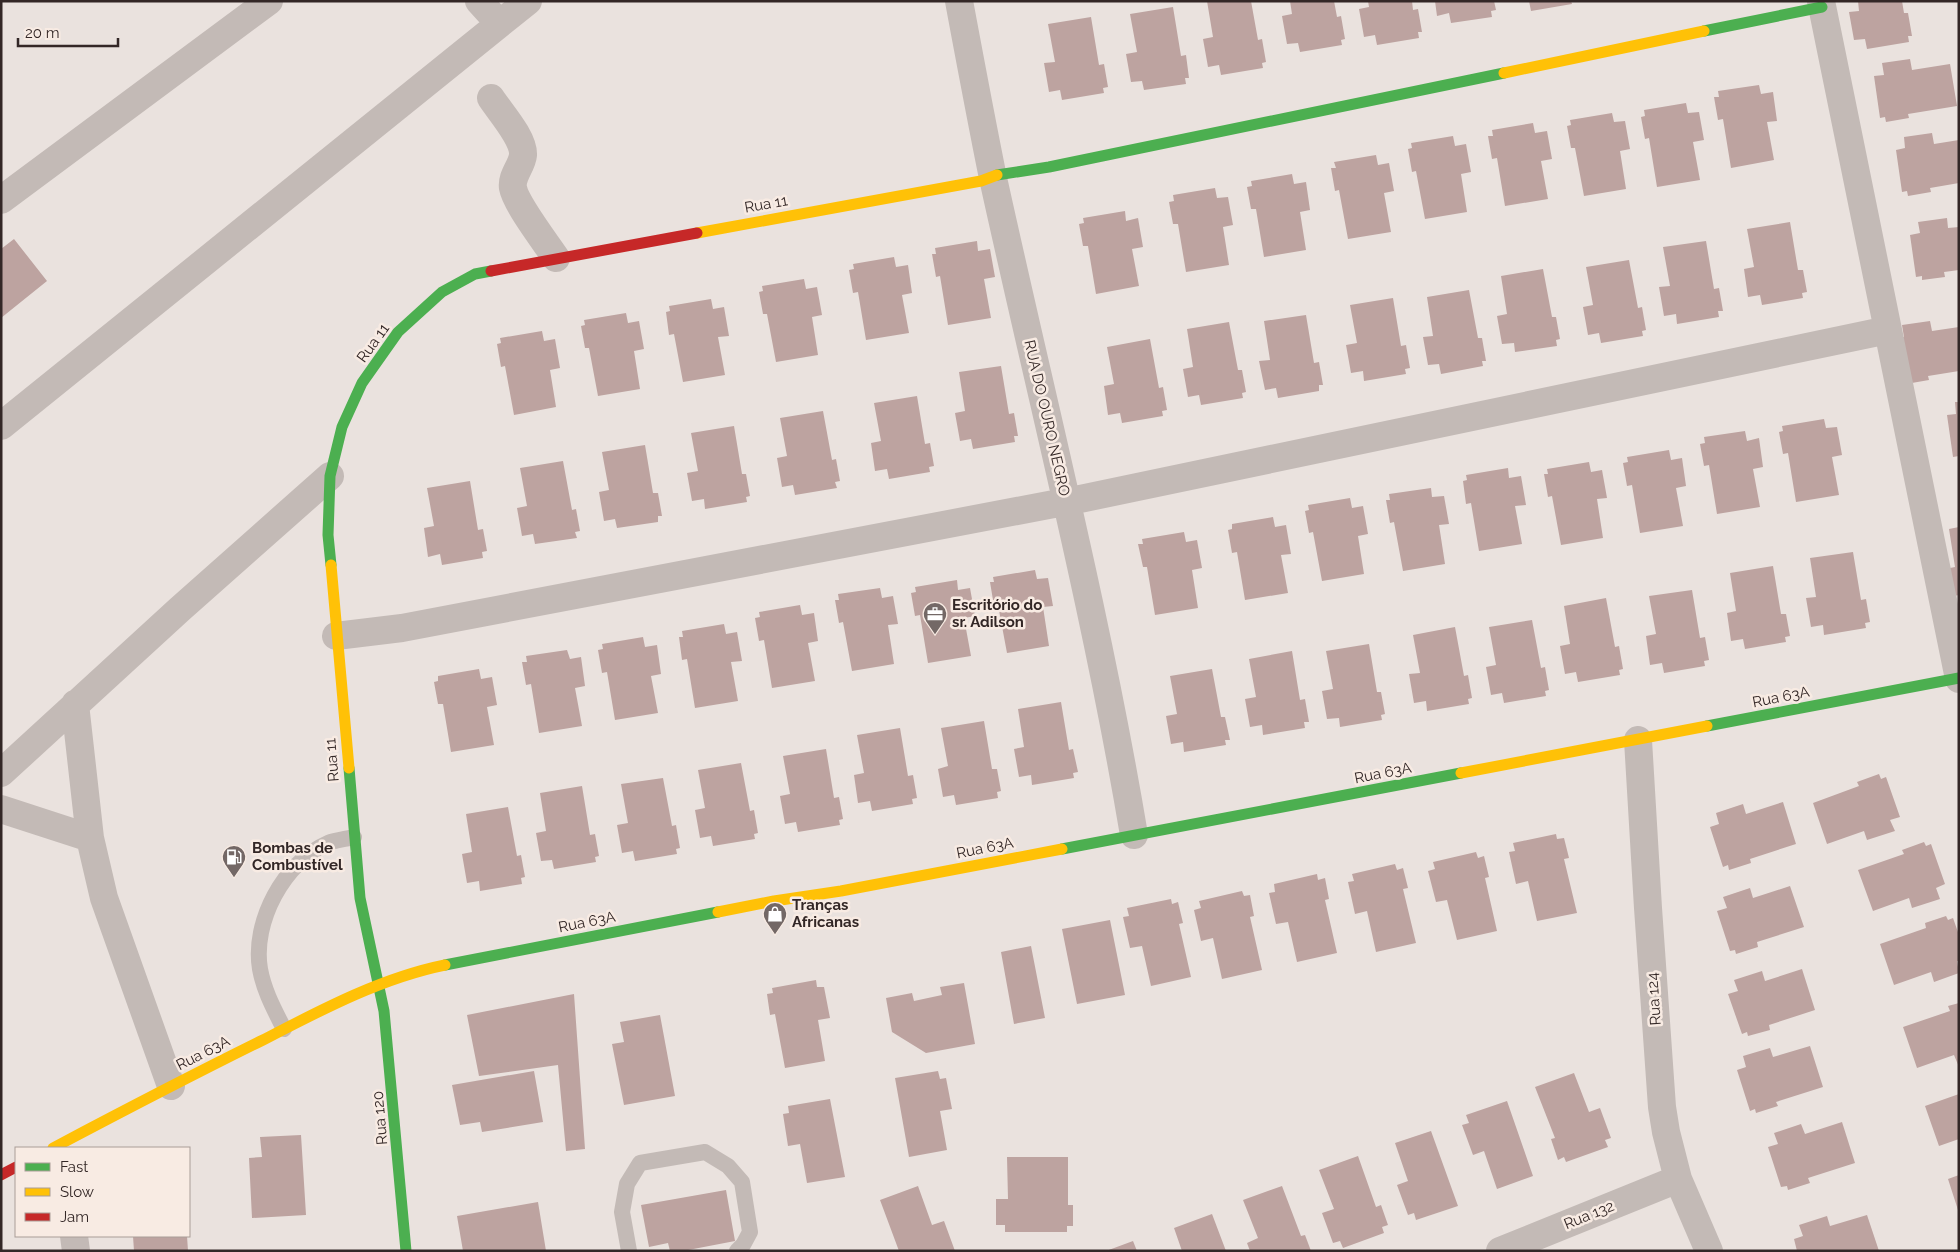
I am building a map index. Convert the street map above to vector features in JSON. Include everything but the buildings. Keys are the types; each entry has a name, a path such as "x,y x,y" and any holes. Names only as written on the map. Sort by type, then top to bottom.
{"street":[{"path":"1,200 269,1"},
{"path":"480,1 500,23"},
{"path":"1,426 528,1"},
{"name":"RUA DO OURO NEGRO","path":"959,1 993,176 1123,769 1134,835"},
{"path":"1822,4 1959,678"},
{"name":"Rua 11","path":"379,984 360,898 354,837 328,536 330,476 342,427 362,383 398,332 442,292 475,274 1049,167 1822,4"},
{"path":"491,98 520,141 523,156 514,176 512,187 518,200 556,258"},
{"path":"336,636 402,628 1066,502 1888,330"},
{"path":"1,772 330,476"},
{"name":"Rua 63A","path":"65,1145 171,1086 284,1029 379,984 426,969 774,900 841,891 1959,678"},
{"path":"75,704 90,838 104,898 171,1086"},
{"name":"Rua 124","path":"1638,740 1660,1084 1666,1132 1678,1179 1709,1251"},
{"path":"1,810 90,838"},
{"name":"Rua 120","path":"379,984 392,1075 406,1251"},
{"path":"1,1175 15,1168"},
{"name":"Rua 132","path":"1500,1251 1678,1179"},
{"path":"74,1237 76,1251"}],"lane":[{"path":"284,1029 266,992 260,968 259,943 264,920 272,900 283,881 297,866 328,843 354,837"},
{"path":"629,1251 622,1212 626,1184 640,1163 705,1152 728,1166 742,1182 750,1232 743,1245 737,1251"}],"traffic: fast":[{"path":"1704,31 1822,7"},
{"path":"997,175 1049,167 1504,73"},
{"path":"331,565 328,535 330,476 342,427 362,383 398,332 442,292 475,274 491,271"},
{"path":"1707,726 1959,678"},
{"path":"349,768 360,898 384,1011 406,1251"},
{"path":"1062,849 1461,773"},
{"path":"445,965 718,912"}],"traffic: slow":[{"path":"1504,73 1704,31"},
{"path":"697,233 981,181 997,175"},
{"path":"331,565 349,768"},
{"path":"1461,773 1707,726"},
{"path":"718,912 841,891 1062,849"},
{"path":"55,1147 352,996 398,978 445,965"}],"traffic: jam":[{"path":"491,271 697,233"},
{"path":"1,1175 15,1168"}],"place":[{"name":"Escritório do sr. Adilson","path":"935,635"},
{"name":"Bombas de Combustível","path":"234,878"},
{"name":"Tranças Africanas","path":"775,935"}]}
